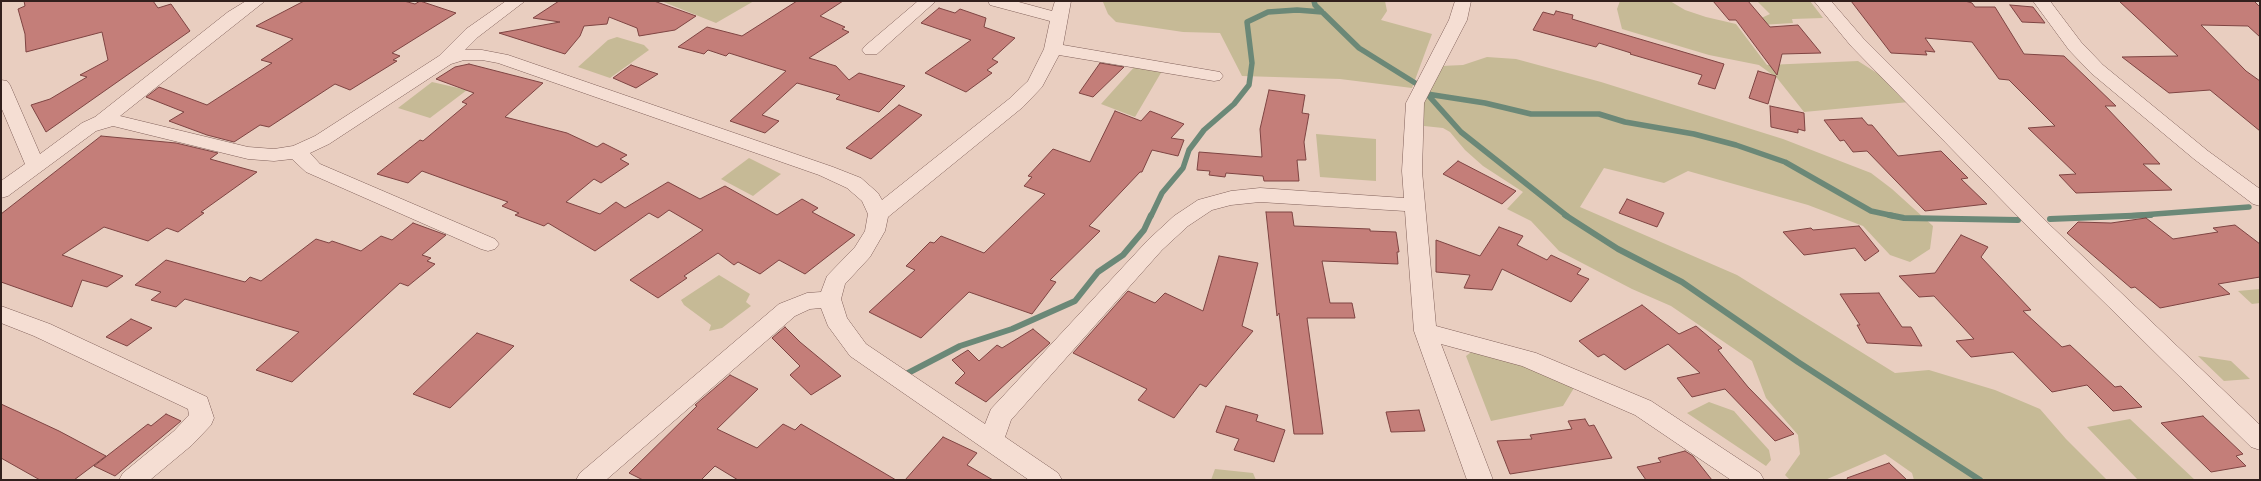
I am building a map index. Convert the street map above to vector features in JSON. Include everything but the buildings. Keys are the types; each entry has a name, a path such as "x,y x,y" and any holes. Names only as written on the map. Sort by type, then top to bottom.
{"street":[{"path":"225,1 234,16"},
{"path":"1,191 89,127 102,121 234,16 257,1"},
{"path":"102,121 113,120 248,153 274,155 297,152 322,140 444,60 472,33 517,1"},
{"path":"871,50 928,1"},
{"path":"878,214 1016,103 1036,83 1053,48 1061,9 996,1"},
{"path":"1463,1 1458,20 1415,103 1412,171 1425,331 1480,480"},
{"path":"1822,1 1857,42 2045,232 2260,440"},
{"path":"2041,1 2075,46 2097,69 2201,155 2260,199"},
{"path":"1053,48 1214,76"},
{"path":"444,60 464,55 482,55 502,59 826,171 854,183 872,198 878,214 875,231 863,252 835,281 830,299 836,320 858,350 1049,480"},
{"path":"1,85 35,166"},
{"path":"297,152 313,168 488,244"},
{"path":"992,441 1000,416 1058,351 1155,245 1181,221 1205,205 1231,198 1260,196 1414,205"},
{"path":"589,480 787,310 807,301 830,299"},
{"path":"1,314 42,330 199,404 202,418 183,438 132,480"},
{"path":"1425,331 1528,359 1643,408 1751,480"}],"shaded area":[{"path":"661,1 754,1 716,23"},
{"path":"1385,1 1387,11 1381,20 1432,34 1412,88 1340,79 1242,76 1220,33 1183,32 1116,22 1108,14 1103,2"},
{"path":"1620,1 1670,1 1685,10 1736,24 1767,65 1858,61 1888,80 1909,102 1804,112 1777,78 1759,65 1709,55 1622,29 1617,9"},
{"path":"1757,1 1810,1 1823,18 1792,19 1793,23 1761,25 1757,20 1770,14"},
{"path":"617,37 644,45 649,50 610,78 578,67 608,40"},
{"path":"1487,57 1516,59 1601,82 1783,139 1871,173 1892,189 1933,226 1930,249 1910,262 1890,255 1863,226 1808,205 1688,171 1664,183 1604,168 1580,207 1737,275 1895,373 1929,370 1995,390 2040,409 2066,439 2107,480 1914,480 1912,473 1885,454 1825,480 1790,480 1785,475 1800,454 1798,435 1766,398 1752,361 1671,306 1632,289 1559,251 1531,221 1507,209 1523,192 1483,166 1465,150 1450,132 1443,128 1424,126 1419,108 1441,66 1463,65"},
{"path":"1137,64 1162,71 1135,117 1101,104"},
{"path":"432,82 467,90 430,118 398,108"},
{"path":"1316,134 1376,139 1376,181 1320,177"},
{"path":"749,158 781,174 753,196 721,179"},
{"path":"719,275 750,294 746,302 751,306 722,328 709,331 711,325 684,305 681,300"},
{"path":"2260,289 2260,303 2252,304 2238,291"},
{"path":"1474,350 1577,383 1563,406 1491,421 1466,356"},
{"path":"2198,356 2231,361 2250,379 2224,381"},
{"path":"1709,402 1734,411 1769,450 1771,460 1766,466 1687,413"},
{"path":"2130,419 2195,480 2138,480 2087,427"},
{"path":"1215,469 1253,473 1256,480 1211,480"}],"waterway":[{"path":"1314,1 1315,5 1359,48 1420,86 1427,94"},
{"path":"1151,216 1162,193 1183,168 1189,150 1204,130 1234,104 1249,85 1252,63 1247,22 1268,12 1297,10 1322,12"},
{"path":"1427,94 1485,103 1531,114 1599,114 1625,122 1694,134 1736,145 1785,162 1871,211 1894,216"},
{"path":"1427,94 1461,132 1567,216"},
{"path":"2131,216 2249,207"},
{"path":"908,373 960,346 1012,329 1075,301 1098,272 1123,255 1144,230 1151,215"},
{"path":"1565,215 1618,249 1682,282 1798,362 1980,480"},
{"path":"1889,215 1894,216"},
{"path":"2131,216 2151,215"},
{"path":"1894,216 1904,218 2018,220"},
{"path":"2050,219 2131,216"}]}
